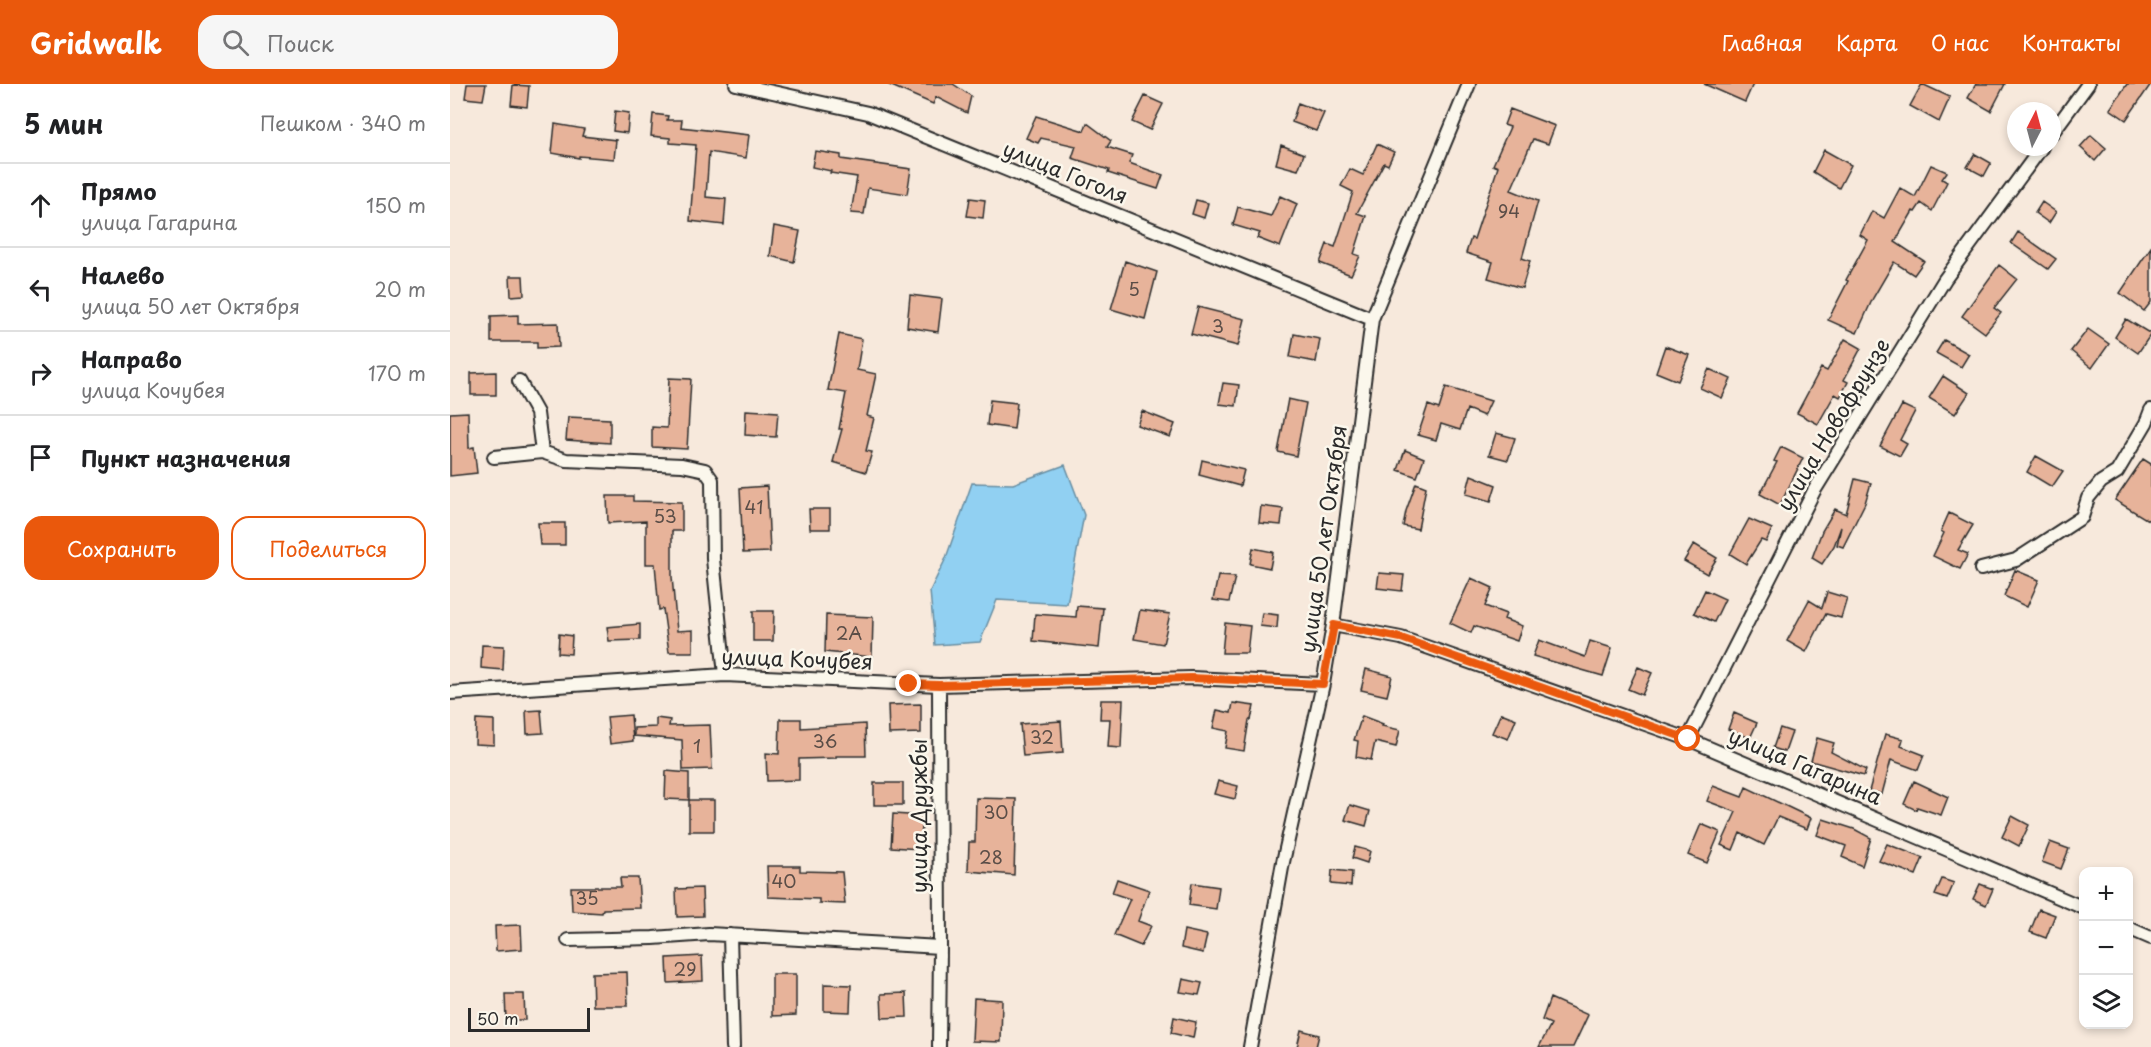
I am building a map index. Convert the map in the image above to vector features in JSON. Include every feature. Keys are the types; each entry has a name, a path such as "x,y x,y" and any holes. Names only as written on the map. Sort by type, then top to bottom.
{"street":[{"name":"улица Гоголя","path":"736,84 868,113 1372,320"},
{"name":"улица 50 лет Октября","path":"1250,1047 1282,862 1323,684 1334,625 1372,320 1469,84"},
{"path":"2061,121 2088,84"},
{"name":"улица Новофрунзе","path":"1688,739 1814,491 1945,279 2035,156"},
{"path":"519,381 537,413 542,452"},
{"path":"1981,569 2016,560 2082,517 2088,498 2101,482 2117,472 2146,423 2151,410"},
{"path":"494,457 542,452 566,460 682,465 705,470 712,480 713,559 725,675"},
{"name":"улица Гагарина","path":"1334,625 1401,638 1688,739 2079,906"},
{"name":"улица Кочубея","path":"450,693 725,675 939,685 1191,678 1323,684"},
{"name":"улица Дружбы","path":"939,685 939,1047"},
{"path":"2133,930 2151,938"},
{"path":"568,940 709,934 940,947"},
{"path":"730,935 734,1047"}],"water":[{"path":"1065,465 1084,515 1067,604 997,600 980,642 935,645 930,591 946,558 972,483 1013,484"}],"building":[{"path":"467,84 486,84 483,100 465,98"},
{"path":"887,84 953,84 971,96 967,113 936,97 933,104"},
{"path":"1704,84 1753,84 1745,102"},
{"path":"1922,84 1950,97 1939,122 1910,106"},
{"path":"1976,84 2005,84 1991,111 1968,98"},
{"path":"2127,84 2151,84 2126,120 2110,109"},
{"path":"513,85 529,86 527,107 511,105"},
{"path":"1145,96 1163,104 1150,130 1132,122"},
{"path":"1298,103 1324,113 1316,131 1292,122"},
{"path":"1510,109 1555,126 1548,144 1533,139 1511,190 1538,201 1522,258 1530,261 1522,288 1488,278 1493,262 1466,253 1471,238 1474,239 1498,167 1493,165 1510,127 1504,125"},
{"path":"615,111 629,113 627,133 613,131"},
{"path":"653,114 668,116 667,120 682,120 681,127 749,135 746,158 709,152 706,197 726,199 724,225 690,221 696,145 670,143 670,138 651,136"},
{"path":"1036,116 1084,131 1087,123 1111,141 1107,147 1132,155 1129,163 1163,175 1158,189 1108,173 1109,170 1072,158 1076,146 1041,138 1038,143 1026,138"},
{"path":"555,124 584,129 582,136 616,140 614,159 579,156 579,158 552,153"},
{"path":"2091,135 2106,148 2095,161 2080,147"},
{"path":"1377,144 1394,152 1388,165 1384,163 1357,213 1366,216 1354,254 1360,256 1351,275 1320,263 1327,244 1335,247 1353,192 1341,186 1350,169 1363,175"},
{"path":"1281,145 1304,154 1298,170 1276,164"},
{"path":"1824,150 1851,165 1839,188 1813,172"},
{"path":"815,151 841,155 841,159 911,169 907,194 868,188 864,214 851,213 857,177 830,173 831,171 812,167"},
{"path":"1975,154 1991,163 1984,176 1967,167"},
{"path":"1931,165 1947,172 1942,179 1947,182 1932,211 1921,203 1915,212 1913,211 1895,242 1924,261 1914,275 1894,262 1873,298 1857,333 1828,320 1868,240 1860,235 1872,211 1884,218 1900,188 1915,197"},
{"path":"1280,196 1297,204 1280,247 1257,238 1260,233 1233,225 1238,207 1271,216"},
{"path":"970,198 985,200 983,218 967,216"},
{"path":"1196,200 1208,203 1204,218 1192,214"},
{"path":"2042,202 2056,212 2049,223 2035,213"},
{"path":"774,226 800,231 794,262 770,256"},
{"path":"2018,232 2056,259 2048,269 2011,243"},
{"path":"2151,247 2151,302 2144,311 2120,293"},
{"path":"1125,261 1157,272 1145,319 1111,309"},
{"path":"1999,265 2017,279 1994,308 2001,313 1985,333 1962,316"},
{"path":"510,276 523,276 524,295 511,296"},
{"path":"910,295 942,299 938,332 907,327"},
{"path":"1198,307 1245,319 1238,346 1191,334"},
{"path":"518,315 518,324 558,323 559,347 537,348 537,342 491,342 491,316"},
{"path":"2126,319 2151,334 2138,353 2115,337"},
{"path":"2088,329 2109,344 2092,368 2071,351"},
{"path":"839,334 862,339 857,370 876,374 867,416 874,418 866,451 872,452 866,472 833,462 842,429 839,429 846,393 828,390"},
{"path":"1294,334 1320,339 1316,362 1290,357"},
{"path":"1845,339 1861,348 1844,380 1848,382 1840,397 1835,394 1818,424 1797,413 1821,368 1827,371"},
{"path":"1944,340 1969,354 1961,367 1936,353"},
{"path":"1665,346 1689,355 1678,381 1656,372"},
{"path":"1709,369 1731,379 1722,398 1700,388"},
{"path":"496,372 496,395 471,395 471,373"},
{"path":"1943,376 1969,393 1955,414 1929,398"},
{"path":"669,378 691,379 687,449 652,447 652,427 667,428"},
{"path":"1223,383 1239,385 1236,406 1219,404"},
{"path":"1446,387 1491,401 1484,416 1467,409 1460,430 1441,424 1436,440 1418,435 1428,405 1439,409"},
{"path":"1288,399 1306,403 1296,456 1278,452"},
{"path":"990,400 1017,403 1014,429 987,425"},
{"path":"1902,405 1915,411 1900,440 1907,444 1900,456 1880,446"},
{"path":"746,410 778,412 776,437 745,435"},
{"path":"1142,411 1175,424 1170,437 1137,425"},
{"path":"468,412 469,448 474,447 477,473 450,476 450,413"},
{"path":"568,417 610,419 610,443 566,440"},
{"path":"1496,433 1515,438 1508,460 1489,455"},
{"path":"1781,447 1803,458 1780,505 1760,494 1777,462 1774,461"},
{"path":"1405,450 1424,458 1417,477 1398,470"},
{"path":"2036,456 2063,471 2052,487 2027,472"},
{"path":"2143,459 2151,464 2151,522 2115,500"},
{"path":"1202,460 1244,470 1240,486 1199,475"},
{"path":"1471,475 1496,485 1491,501 1466,494"},
{"path":"1855,479 1871,483 1865,503 1843,547 1837,545 1841,527 1834,546 1822,564 1812,558 1822,531 1835,509 1846,514"},
{"path":"1416,483 1426,487 1418,529 1403,526"},
{"path":"767,486 770,552 743,553 740,488"},
{"path":"607,496 633,496 633,501 682,502 682,531 672,531 672,577 677,631 693,630 693,652 669,652 663,609 659,610 655,564 646,564 646,521 608,523"},
{"path":"1261,506 1283,509 1281,525 1259,523"},
{"path":"809,509 830,509 830,529 810,529"},
{"path":"1949,513 1973,525 1958,550 1968,554 1960,569 1933,556 1944,533 1941,531"},
{"path":"1749,519 1772,529 1766,542 1761,540 1746,564 1730,554"},
{"path":"538,523 565,523 565,545 540,545"},
{"path":"1694,544 1717,558 1707,574 1684,561"},
{"path":"1253,548 1273,552 1270,568 1250,564"},
{"path":"2015,570 2039,580 2027,607 2004,596"},
{"path":"1379,573 1404,575 1402,591 1377,588"},
{"path":"1218,576 1235,577 1229,602 1213,600"},
{"path":"1471,578 1493,588 1485,606 1506,614 1504,619 1522,626 1517,641 1474,626 1471,633 1450,623"},
{"path":"1705,590 1725,599 1714,622 1694,613"},
{"path":"1827,592 1847,598 1841,618 1826,614 1806,652 1787,641 1809,600 1822,608"},
{"path":"1077,606 1103,608 1099,648 1033,641 1035,614 1076,617"},
{"path":"1140,610 1170,614 1163,644 1134,639"},
{"path":"753,611 774,611 773,641 753,641"},
{"path":"1262,613 1278,615 1277,628 1260,626"},
{"path":"826,615 873,617 872,657 825,652"},
{"path":"1225,623 1250,626 1247,653 1222,653"},
{"path":"640,624 640,640 609,641 607,627"},
{"path":"559,634 572,636 571,654 558,653"},
{"path":"1539,640 1585,657 1590,641 1612,648 1603,676 1533,656"},
{"path":"482,645 504,646 503,670 481,668"},
{"path":"1638,667 1652,673 1642,695 1628,689"},
{"path":"1366,669 1392,676 1387,696 1361,690"},
{"path":"1101,700 1123,700 1121,748 1108,747 1110,719 1100,719"},
{"path":"1233,703 1254,706 1251,720 1249,720 1244,751 1225,748 1228,731 1213,728 1217,710 1231,713"},
{"path":"921,704 921,733 889,734 888,705"},
{"path":"541,710 543,733 527,734 526,711"},
{"path":"1501,713 1516,719 1508,739 1492,733"},
{"path":"1734,713 1757,723 1750,738 1728,729"},
{"path":"631,715 633,741 610,744 607,717"},
{"path":"1362,716 1383,724 1382,726 1400,730 1396,747 1375,742 1371,760 1356,757 1358,741 1354,740"},
{"path":"656,718 670,720 669,726 710,725 712,769 683,770 682,740 634,736 634,728 656,727"},
{"path":"476,719 494,720 494,745 475,744"},
{"path":"780,719 801,719 801,728 865,724 866,756 799,759 799,780 767,781 766,753 779,754"},
{"path":"1061,721 1063,753 1023,756 1020,724"},
{"path":"1780,728 1792,732 1785,752 1773,748"},
{"path":"1885,734 1903,739 1901,746 1924,755 1918,770 1891,760 1882,794 1869,791"},
{"path":"1817,738 1834,743 1831,752 1866,770 1864,776 1811,761"},
{"path":"666,771 689,773 689,800 665,799"},
{"path":"1218,781 1238,786 1235,799 1214,794"},
{"path":"1914,781 1948,797 1941,815 1917,807 1916,810 1904,804"},
{"path":"874,783 903,783 903,805 874,805"},
{"path":"1713,786 1742,797 1746,787 1811,818 1807,829 1778,817 1764,845 1740,833 1733,850 1721,845 1736,812 1707,801"},
{"path":"976,798 1016,799 1014,875 968,871 969,842 975,842"},
{"path":"689,800 714,800 714,831 689,831"},
{"path":"1350,805 1370,811 1366,826 1345,820"},
{"path":"893,814 923,816 920,849 891,847"},
{"path":"2012,816 2029,825 2019,846 2002,837"},
{"path":"1823,819 1854,829 1871,838 1862,866 1842,857 1846,846 1817,835"},
{"path":"1701,824 1720,832 1707,863 1688,855"},
{"path":"2050,842 2069,849 2061,869 2042,862"},
{"path":"1887,844 1923,858 1916,875 1879,861"},
{"path":"1355,847 1370,851 1367,863 1352,858"},
{"path":"767,866 800,866 800,871 842,872 845,904 819,903 819,899 768,897"},
{"path":"1332,870 1352,872 1351,886 1331,884"},
{"path":"620,878 638,878 640,908 603,909 602,913 572,911 571,887 621,887"},
{"path":"1117,879 1149,890 1138,921 1151,926 1141,946 1114,935 1130,899 1112,893"},
{"path":"1942,879 1954,883 1947,899 1935,895"},
{"path":"1192,883 1219,887 1216,909 1189,905"},
{"path":"1980,884 1993,889 1986,905 1973,899"},
{"path":"702,888 703,916 677,917 676,889"},
{"path":"2039,909 2055,915 2046,938 2030,932"},
{"path":"521,925 522,949 496,951 495,926"},
{"path":"1184,930 1207,935 1203,953 1181,948"},
{"path":"702,956 703,981 668,983 667,958"},
{"path":"627,972 628,1006 593,1006 592,973"},
{"path":"772,974 796,974 796,1015 772,1016"},
{"path":"1183,979 1202,983 1199,995 1180,992"},
{"path":"824,984 851,985 850,1012 824,1011"},
{"path":"906,993 907,1017 882,1018 881,994"},
{"path":"505,994 524,994 525,1020 506,1020"},
{"path":"974,998 1002,1000 1001,1042 972,1041"},
{"path":"1550,998 1588,1015 1573,1047 1539,1047 1551,1024 1542,1020"},
{"path":"1174,1017 1196,1022 1193,1038 1171,1033"},
{"path":"1301,1030 1319,1035 1316,1047 1297,1047"}],"route":[{"path":"909,684 1191,678 1323,684 1334,625 1401,638 1688,739"}]}
